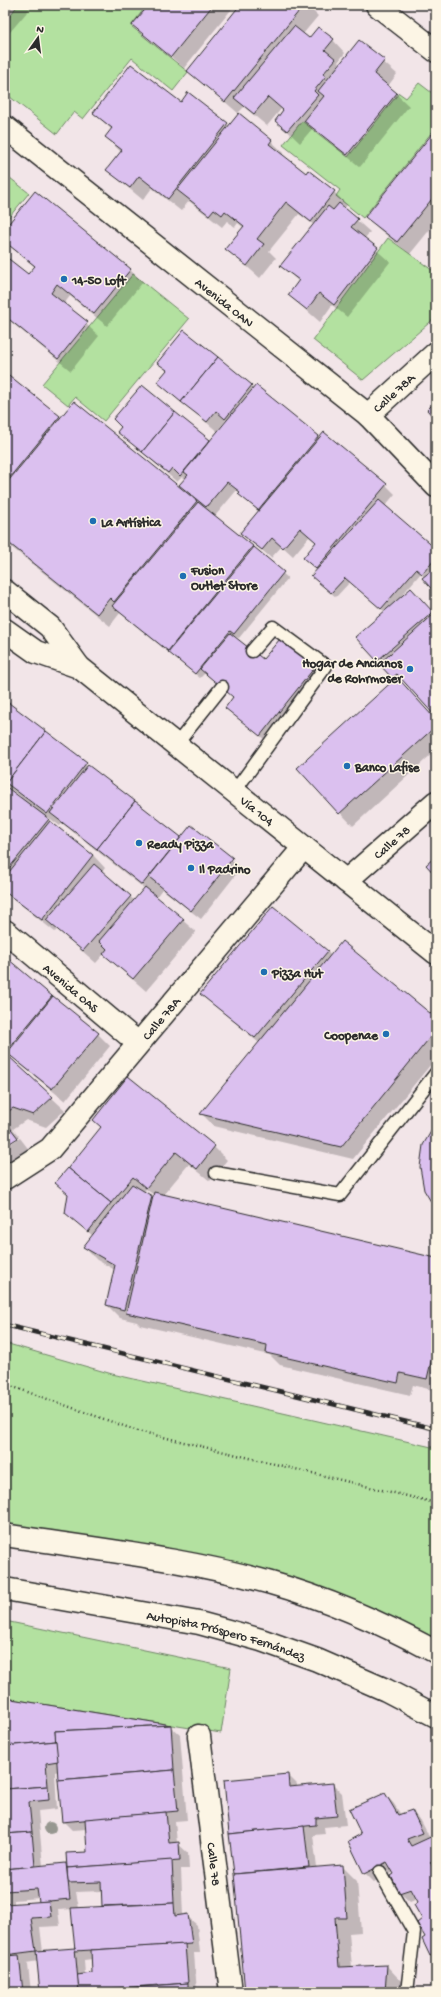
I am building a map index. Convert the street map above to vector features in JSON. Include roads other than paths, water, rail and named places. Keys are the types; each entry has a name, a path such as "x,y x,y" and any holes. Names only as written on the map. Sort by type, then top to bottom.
{"main road":[{"path":"377,5 436,51"},
{"name":"Avenida 0AN","path":"5,127 368,415 436,486"},
{"name":"Calle 78A","path":"368,415 436,353"},
{"name":"Vía 104","path":"5,591 50,627 79,668 436,953"},
{"name":"Vía 104","path":"5,630 36,652 79,668"},
{"name":"Calle 78","path":"346,881 436,802"},
{"name":"Calle 78A","path":"5,1177 50,1149 304,847"},
{"name":"Avenida 0AS","path":"5,931 138,1043"},
{"path":"5,1535 210,1568 272,1583 372,1620 436,1652"},
{"name":"Autopista Próspero Fernández","path":"5,1589 199,1623 261,1640 324,1663 386,1690 436,1716"},
{"name":"Calle 78","path":"200,1736 231,1992"}],"lane":[{"path":"234,792 326,666 273,627 252,651"},
{"path":"176,744 222,687"},
{"path":"216,1173 340,1195 436,1073"},
{"path":"380,1872 414,1932 407,1992"}],"railway":[{"path":"5,1325 436,1429"}],"place":[{"name":"14-50 Loft","path":"64,279"},
{"name":"La Artística","path":"93,521"},
{"name":"Fusion Outlet Store","path":"183,576"},
{"name":"Hogar de Ancianos de Rohrmoser","path":"410,669"},
{"name":"Banco Lafise","path":"347,766"},
{"name":"Ready Pizza","path":"139,843"},
{"name":"Il Padrino","path":"191,868"},
{"name":"Pizza Hut","path":"264,972"},
{"name":"Coopenae","path":"386,1034"}]}
